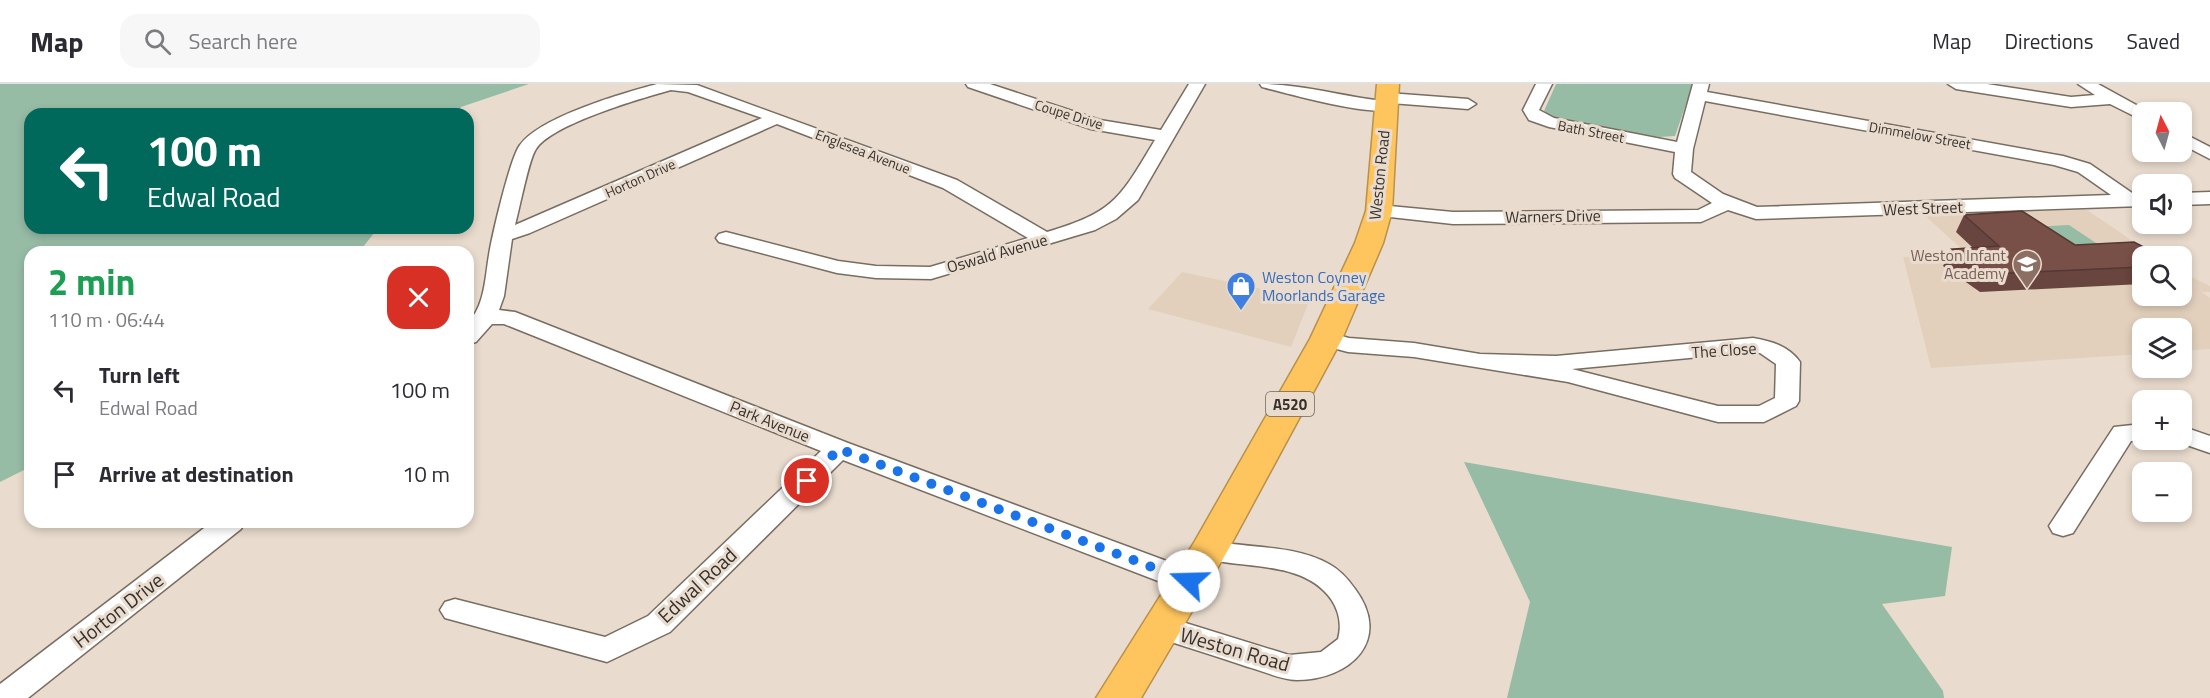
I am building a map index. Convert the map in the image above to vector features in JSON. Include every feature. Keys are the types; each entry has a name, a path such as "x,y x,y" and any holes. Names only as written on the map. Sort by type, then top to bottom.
{"highway":[{"name":"Weston Road","path":"1118,698 1209,550 1326,339 1369,243 1379,211 1387,96"}],"street":[{"name":"Coupe Drive","path":"974,84 1097,124 1166,136"},
{"name":"Oswald Avenue","path":"726,238 837,267 931,273 1088,226 1109,215 1131,196 1197,84"},
{"path":"1268,84 1330,99 1387,96 1468,104"},
{"name":"Bath Street","path":"1544,84 1532,110 1535,116 1549,122 1684,148"},
{"path":"1956,84 2070,102 2114,99"},
{"path":"2086,84 2132,109"},
{"path":"474,330 486,317 493,296 502,235 527,147 538,136 628,98 671,85"},
{"name":"Englesea Avenue","path":"671,85 691,88 777,118 950,184 1045,239"},
{"path":"1699,89 1684,148 1682,174 1716,200"},
{"name":"Dimmelow Street","path":"1699,89 2057,160 2084,168 2132,198"},
{"name":"Horton Drive","path":"502,235 523,229 777,118"},
{"path":"2192,143 2210,153"},
{"path":"2192,199 2210,198"},
{"name":"West Street","path":"1716,200 1756,213 2132,201"},
{"name":"Warners Drive","path":"1379,211 1454,218 1701,216 1716,200"},
{"name":"Park Avenue","path":"486,317 507,317 839,449 1189,581"},
{"name":"The Close","path":"1326,339 1348,345 1414,351 1569,375 1718,414 1764,414 1787,401 1788,362 1767,347 1753,345 1556,363 1480,361"},
{"path":"2063,525 2123,433 2132,433"},
{"path":"2192,438 2210,445"},
{"name":"Edwal Road","path":"455,609 607,650 659,624 839,449"},
{"name":"Horton Drive","path":"5,698 223,528"},
{"name":"Weston Road","path":"1163,628 1289,667 1307,668 1335,660 1351,643 1356,623 1351,608 1333,580 1316,568 1282,560 1231,557 1209,550"}],"shaded area":[{"name":"Weston Infant Academy","path":"2087,210 2140,246 2132,246 2132,306 2192,306 2192,277 2210,286 2210,292 2202,292 2210,298 2210,349 2192,350 2192,318 2132,318 2132,355 1931,368 1903,257 1966,253 1923,214"},
{"path":"1182,272 1310,299 1291,347 1148,309"}],"green space":[{"path":"0,84 529,84 460,108 24,108 24,234 373,234 364,246 24,246 24,470 0,482"},
{"path":"1556,84 1693,84 1675,136 1659,137 1555,119 1544,111"},
{"path":"2069,225 2108,251 2068,253 2030,227"},
{"path":"1464,462 1952,547 1945,596 1882,604 1943,691 1944,698 1507,698 1530,602"}],"building":[{"path":"2022,211 2075,245 2134,242 2142,246 2132,246 2132,267 1989,274 1952,249 1999,246 1964,215"}],"place":[{"name":"Weston Infant Academy","path":"2027,290"},
{"name":"Weston Coyney Moorlands Garage","path":"1241,312"}],"route":[{"path":"807,481 839,449 1189,581"}]}
